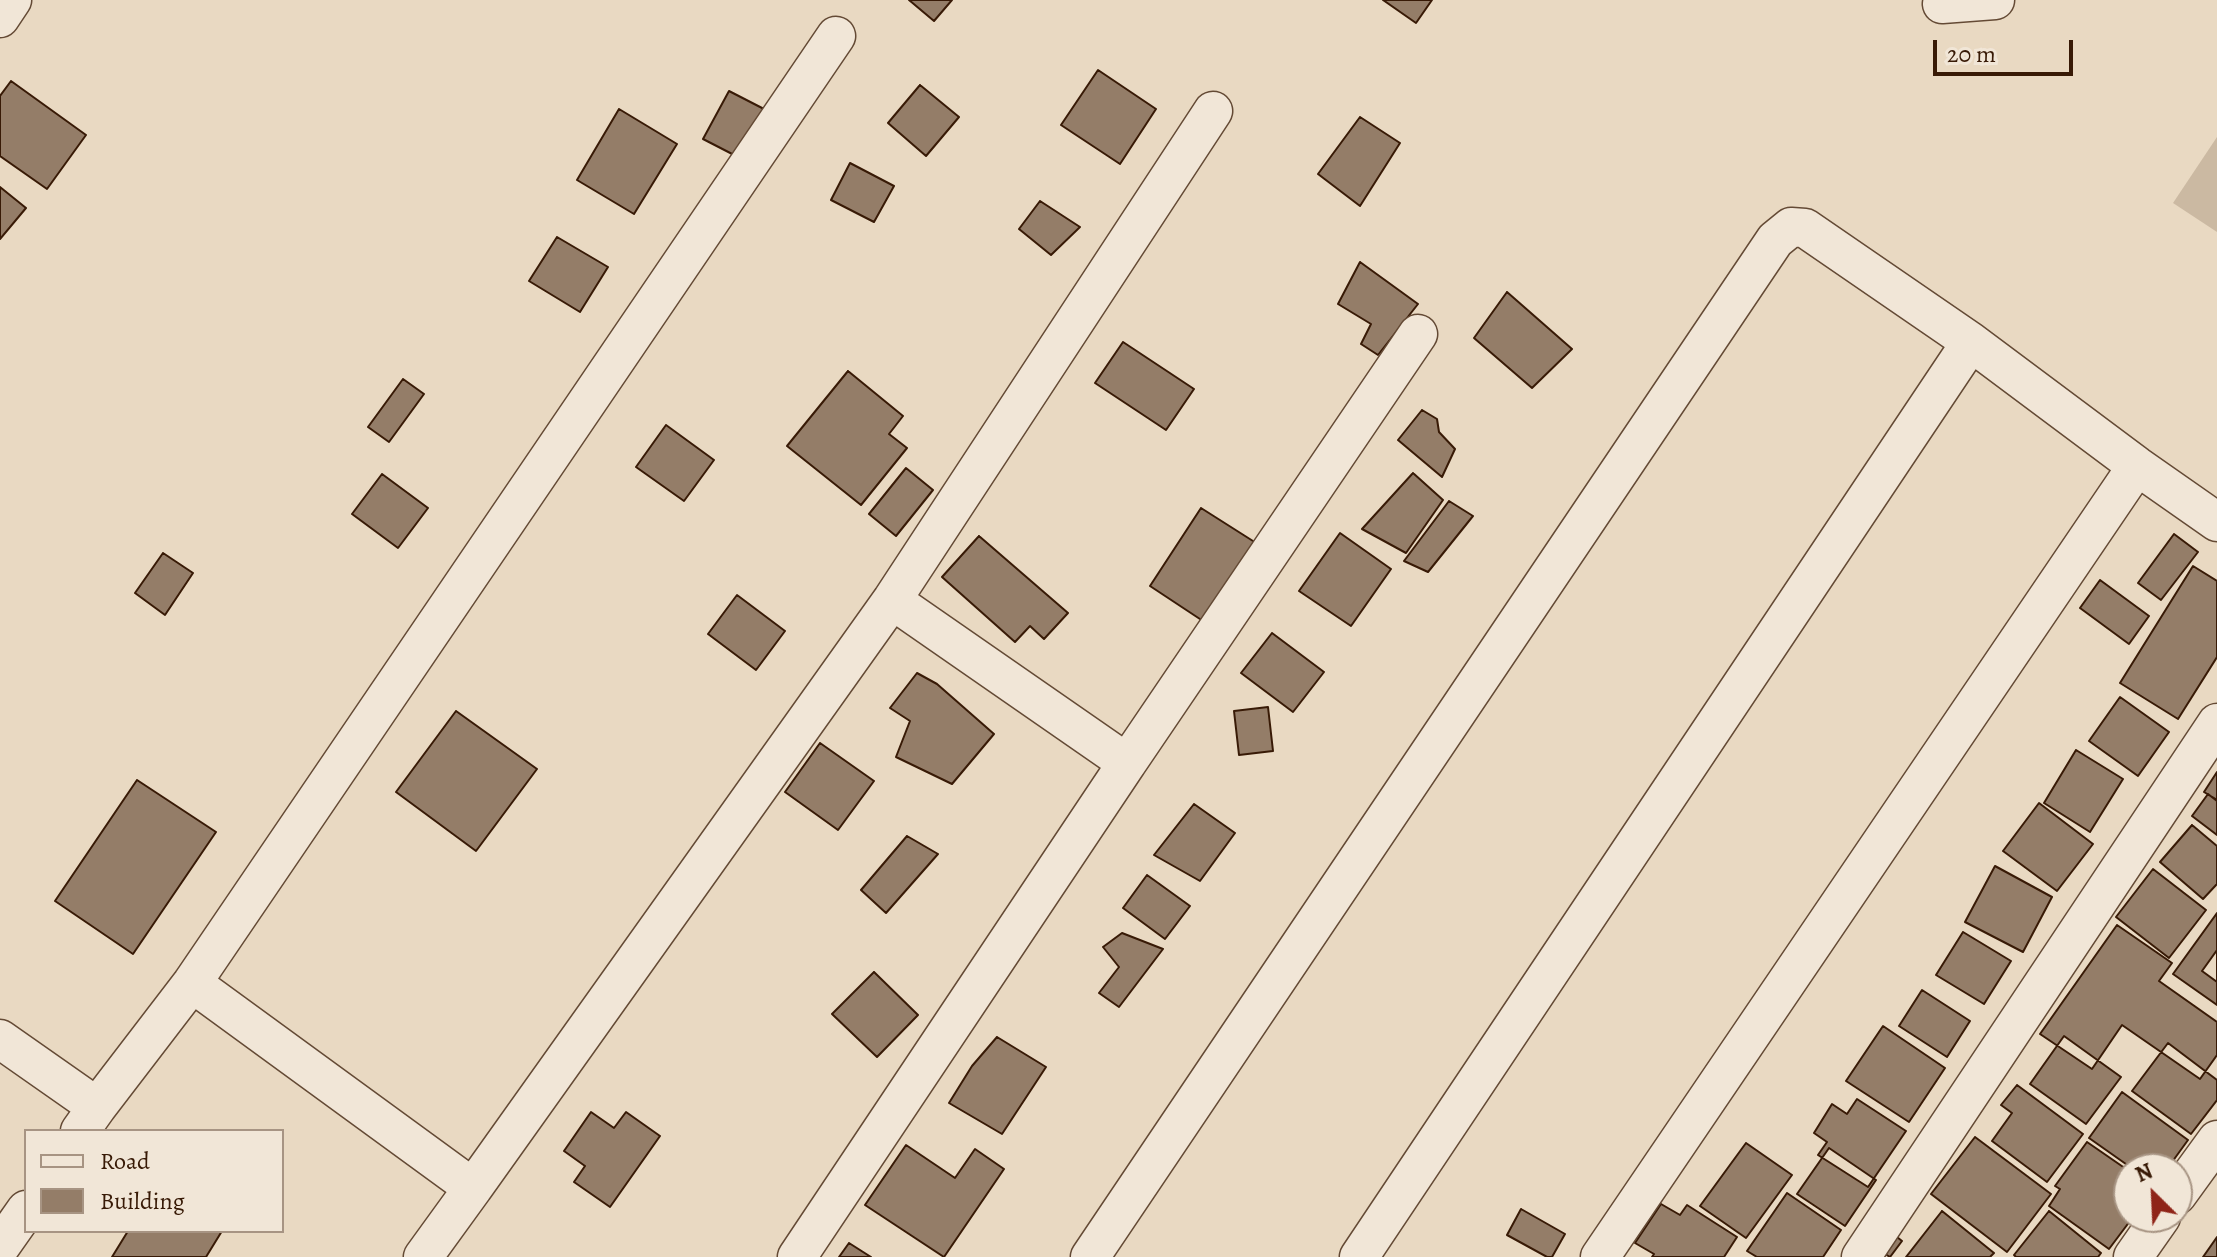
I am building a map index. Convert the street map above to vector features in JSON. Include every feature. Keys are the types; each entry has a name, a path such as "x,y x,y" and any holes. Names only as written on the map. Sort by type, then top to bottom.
{"street":[{"path":"0,18 12,0"},
{"path":"1942,4 1995,0"},
{"path":"0,1039 89,1119 192,983 836,36"},
{"path":"423,1257 892,600 1213,111"},
{"path":"1090,1257 1775,240 1791,227 1805,228 1971,342 2217,522"},
{"path":"797,1257 1418,334"},
{"path":"1359,1257 1971,342"},
{"path":"1600,1257 2137,466"},
{"path":"892,600 1127,763"},
{"path":"1861,1257 2217,723"},
{"path":"192,983 473,1188"},
{"path":"2193,1173 2217,1140"},
{"path":"0,1247 24,1213"},
{"path":"2133,1257 2150,1233"}],"shaded area":[{"path":"2217,137 2217,232 2173,203"}],"building":[{"path":"909,0 952,0 934,21"},
{"path":"1383,0 1432,0 1416,23"},
{"path":"1098,70 1156,109 1120,164 1061,125"},
{"path":"11,81 86,135 47,189 0,156 0,96"},
{"path":"920,85 959,117 926,156 888,123"},
{"path":"729,91 764,109 738,157 703,139"},
{"path":"619,109 677,144 634,214 577,180"},
{"path":"1360,117 1400,143 1360,206 1318,174"},
{"path":"850,163 894,186 874,222 831,200"},
{"path":"0,187 26,208 0,239"},
{"path":"1040,201 1080,227 1051,255 1019,229"},
{"path":"557,237 608,267 580,312 529,281"},
{"path":"1360,262 1418,304 1378,355 1361,344 1371,324 1338,304"},
{"path":"1507,292 1572,349 1532,388 1474,338"},
{"path":"1123,342 1194,389 1166,430 1095,383"},
{"path":"848,371 903,416 889,434 907,448 861,505 787,446"},
{"path":"403,379 424,394 389,442 368,427"},
{"path":"1422,410 1437,419 1439,432 1455,449 1442,477 1398,440"},
{"path":"666,425 714,460 684,501 636,467"},
{"path":"906,468 933,490 896,536 869,514"},
{"path":"1413,473 1443,500 1406,553 1362,529"},
{"path":"382,474 428,508 398,548 352,514"},
{"path":"1449,501 1473,516 1428,572 1404,561"},
{"path":"1201,508 1264,548 1212,627 1150,586"},
{"path":"1340,533 1391,569 1351,626 1299,591"},
{"path":"2174,534 2198,552 2161,600 2138,583"},
{"path":"979,536 1068,613 1044,639 1030,626 1015,642 942,577"},
{"path":"163,553 193,573 165,615 135,593"},
{"path":"2193,566 2217,581 2217,657 2178,719 2120,683"},
{"path":"2100,580 2149,616 2129,644 2080,608"},
{"path":"737,595 785,631 756,670 708,634"},
{"path":"1272,633 1324,672 1293,712 1241,673"},
{"path":"917,673 937,684 994,734 952,784 896,757 910,721 890,708"},
{"path":"2120,697 2169,732 2138,776 2089,741"},
{"path":"1268,707 1273,751 1239,755 1234,711"},
{"path":"456,711 537,769 476,851 396,792"},
{"path":"820,743 874,781 838,830 785,792"},
{"path":"2076,750 2123,779 2090,832 2044,803"},
{"path":"2217,772 2217,800 2204,792"},
{"path":"137,780 216,832 133,954 55,901"},
{"path":"2208,794 2217,801 2217,835 2192,816"},
{"path":"2039,803 2093,844 2057,891 2003,851"},
{"path":"1194,804 1235,833 1200,881 1154,855"},
{"path":"2192,825 2217,846 2217,884 2203,899 2160,862"},
{"path":"907,836 938,854 886,913 861,890"},
{"path":"1995,866 2052,897 2023,952 1965,922"},
{"path":"2153,869 2206,910 2169,958 2116,917"},
{"path":"1147,875 1190,906 1165,939 1123,908"},
{"path":"2217,913 2217,1005 2173,974"},
{"path":"2117,925 2172,963 2159,981 2217,1022 2217,1055 2200,1079 2122,1025 2092,1069 2040,1034"},
{"path":"1963,932 2011,961 1984,1004 1936,975"},
{"path":"1122,933 1163,949 1119,1007 1099,993 1119,967 1103,947"},
{"path":"2217,950 2217,982 2202,971"},
{"path":"874,972 918,1015 877,1057 832,1014"},
{"path":"1922,990 1970,1021 1947,1057 1899,1026"},
{"path":"1883,1026 1945,1068 1909,1122 1846,1081"},
{"path":"2064,1036 2121,1077 2086,1124 2030,1084"},
{"path":"997,1037 1046,1067 1002,1134 949,1103 972,1066"},
{"path":"2168,1043 2217,1080 2217,1100 2191,1134 2132,1091"},
{"path":"2017,1085 2083,1134 2047,1182 1992,1141 2012,1113 2001,1105"},
{"path":"2122,1092 2188,1140 2179,1153 2113,1155 2089,1138"},
{"path":"1857,1099 1906,1131 1868,1187 1818,1155 1827,1142 1814,1133 1832,1104 1847,1114"},
{"path":"591,1112 614,1128 626,1112 660,1136 610,1207 574,1182 585,1166 564,1151"},
{"path":"1975,1137 2051,1194 2007,1252 1931,1194"},
{"path":"2087,1142 2113,1160 2113,1233 2121,1233 2109,1249 2049,1206 2060,1189 2055,1186"},
{"path":"1746,1143 1792,1175 1746,1238 1700,1206"},
{"path":"906,1145 955,1178 975,1149 1004,1169 944,1257 865,1205"},
{"path":"1829,1148 1876,1180 1845,1226 1797,1194"},
{"path":"1787,1193 1841,1230 1823,1257 1757,1257 1747,1251"},
{"path":"1661,1204 1680,1215 1687,1205 1737,1237 1724,1257 1652,1257 1654,1254 1635,1243"},
{"path":"1521,1209 1565,1234 1552,1257 1507,1235"},
{"path":"1942,1211 1994,1253 1990,1257 1906,1257"},
{"path":"2049,1211 2101,1253 2098,1257 2016,1257 2014,1255"},
{"path":"1887,1229 1902,1241 1890,1257 1874,1247"},
{"path":"127,1233 221,1233 206,1257 112,1257"},
{"path":"2217,1237 2217,1257 2203,1257"},
{"path":"849,1243 871,1257 839,1257"}]}
